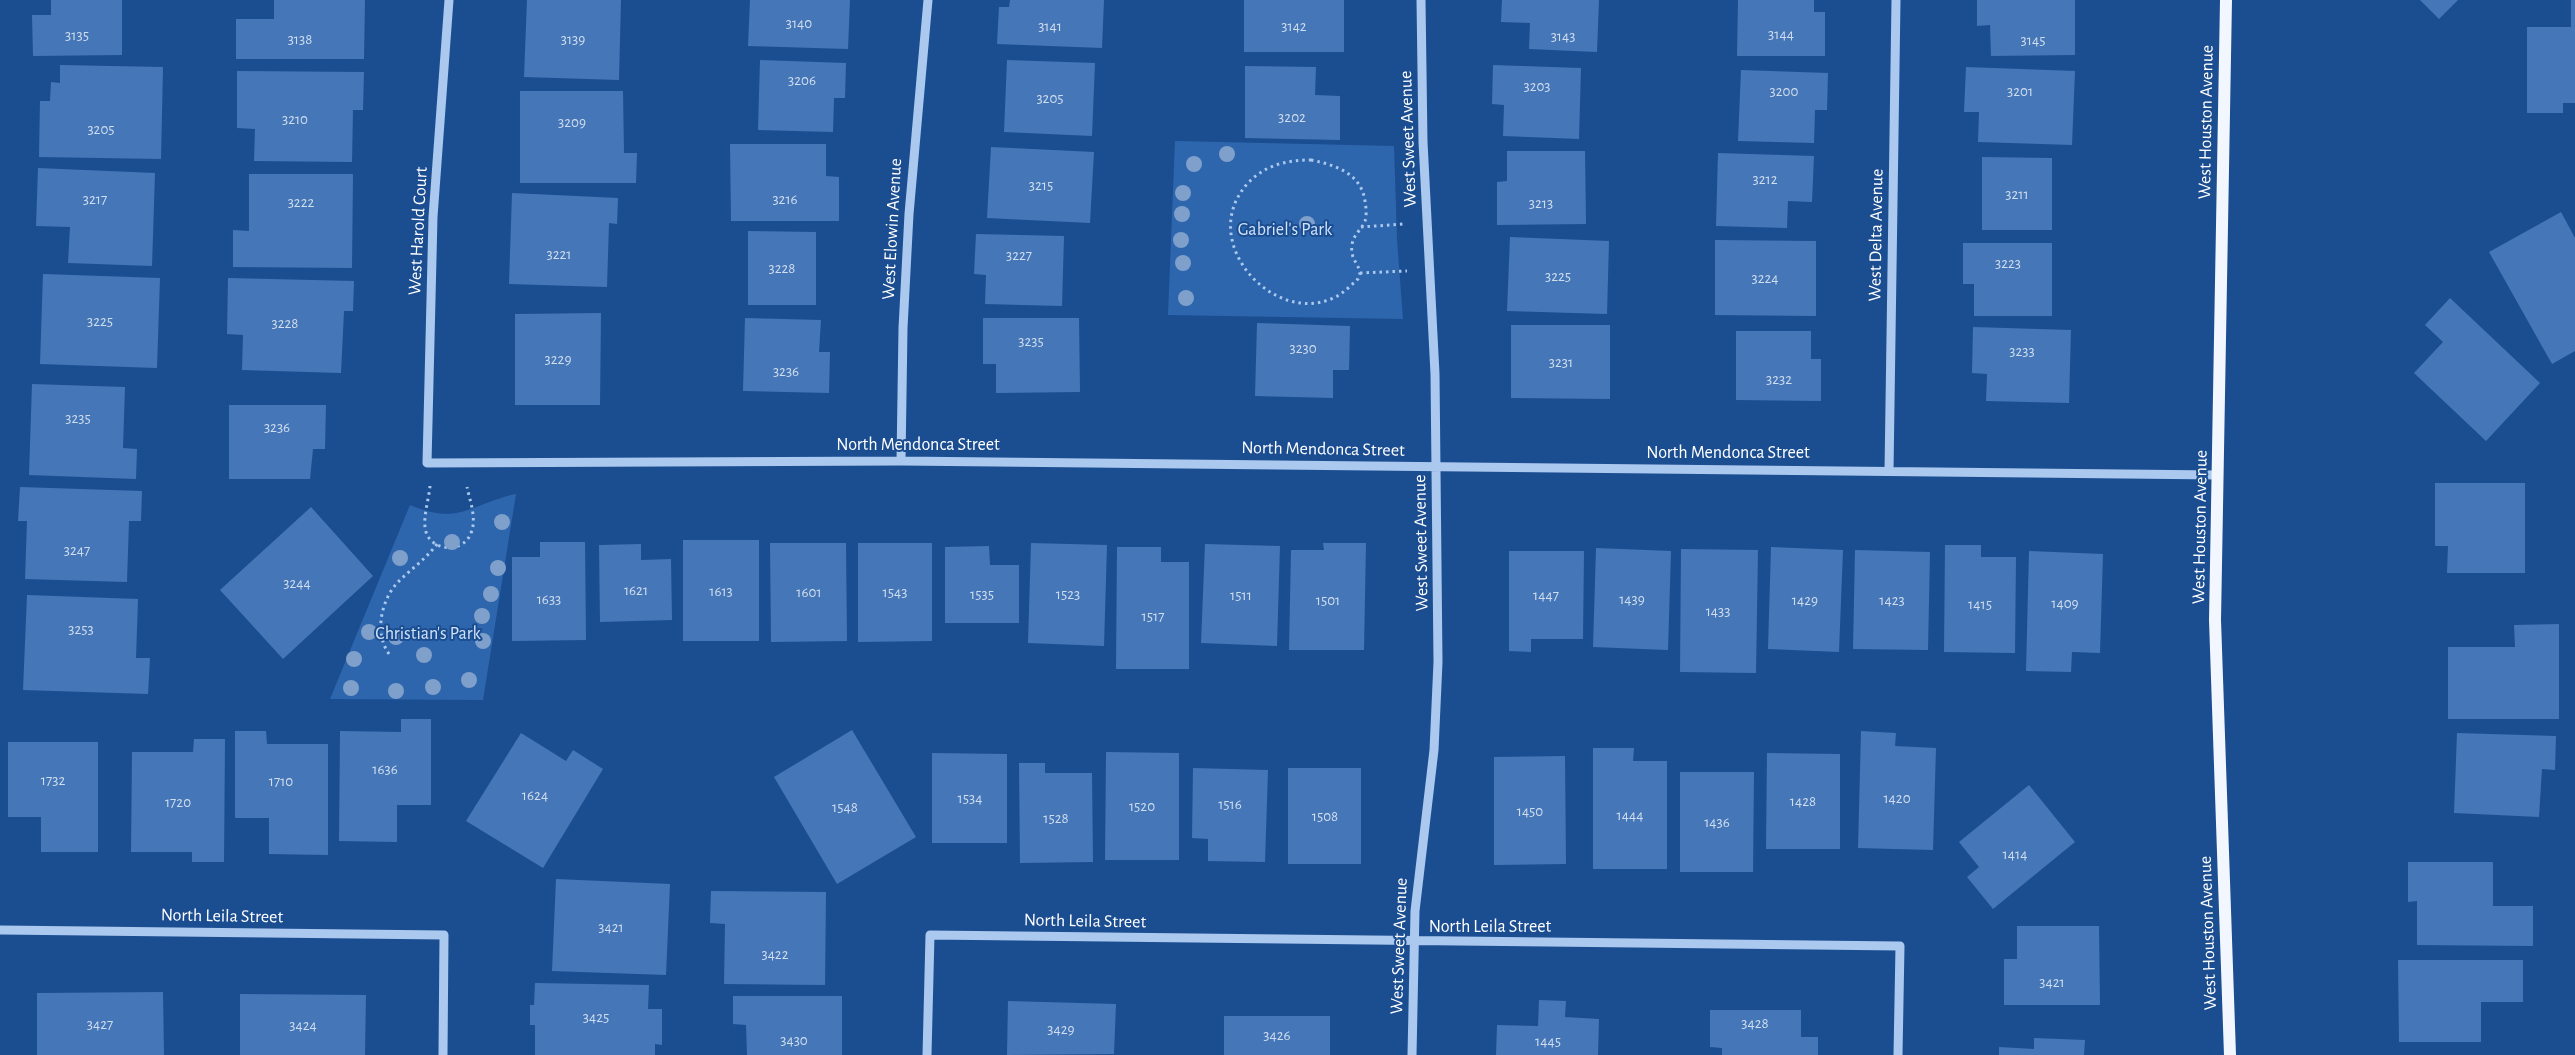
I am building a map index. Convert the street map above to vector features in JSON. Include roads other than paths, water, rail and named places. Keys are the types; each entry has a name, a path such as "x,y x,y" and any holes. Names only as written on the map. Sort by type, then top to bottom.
{"main road":[{"name":"West Houston Avenue","path":"2226,0 2215,620 2230,1055"}],"street":[{"name":"West Harold Court","path":"430,463 434,216 449,0"},
{"name":"West Elowin Avenue","path":"901,461 907,241 913,148 928,0"},
{"name":"West Sweet Avenue","path":"1412,1055 1414,942 1421,851 1436,722 1438,622 1435,374 1423,142 1420,0"},
{"name":"West Delta Avenue","path":"1889,471 1896,0"},
{"name":"North Mendonca Street","path":"430,463 901,461 2218,475"},
{"name":"North Leila Street","path":"0,930 444,935 443,1055"},
{"name":"North Leila Street","path":"927,1055 930,935 1414,942 1900,946 1898,1055"}],"park label":[{"name":"Gabriel's Park","path":"1285,230"},
{"name":"Christian's Park","path":"428,634"}]}
